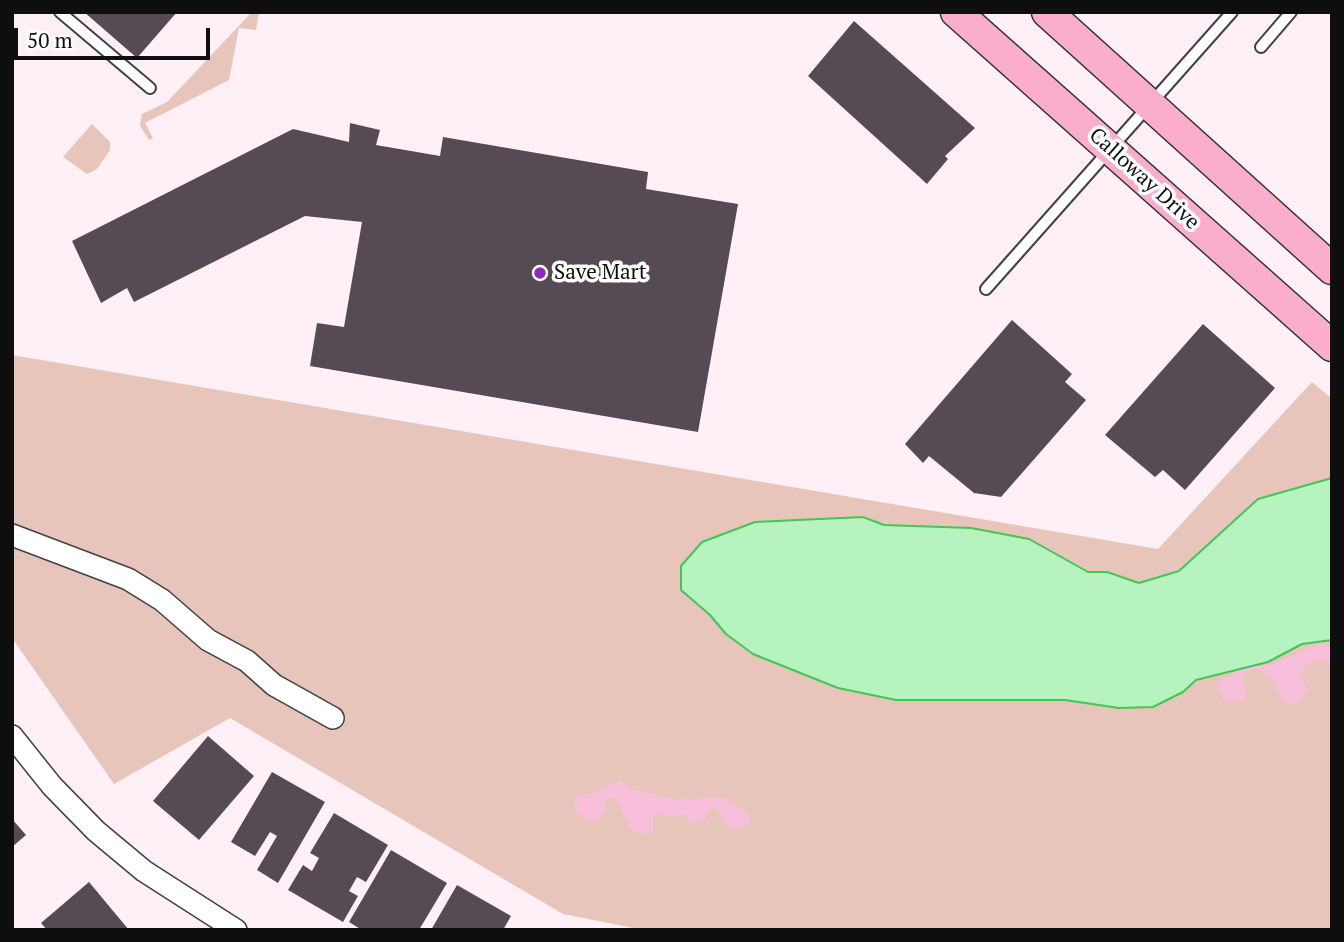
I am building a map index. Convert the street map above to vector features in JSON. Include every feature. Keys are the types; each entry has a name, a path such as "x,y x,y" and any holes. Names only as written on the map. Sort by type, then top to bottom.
{"main road":[{"name":"Calloway Drive","path":"956,12 1332,346"},
{"path":"1047,12 1332,269"}],"street":[{"path":"12,535 128,579 162,600 208,640 247,661 274,685 332,718"},
{"path":"12,736 52,786 96,831 144,871 222,926"}],"lane":[{"path":"60,12 149,88"},
{"path":"986,289 1232,12"},
{"path":"1261,47 1291,12"}],"shaded area":[{"path":"252,12 259,12 256,30 239,28 229,80 145,123 153,138 149,140 140,126 142,114 167,102"},
{"path":"92,124 110,142 110,150 97,169 87,174 63,157"},
{"path":"12,355 1158,549 1312,382 1332,399 1332,930 643,930 563,914 230,718 114,784 12,638"},
{"path":"1332,478 1332,640 1302,644 1268,662 1196,680 1183,692 1153,707 1119,708 1065,700 896,700 838,688 753,654 726,634 710,615 681,590 681,566 702,542 755,522 863,517 884,525 971,528 1029,539 1088,572 1107,572 1139,583 1179,571 1258,499"}],"sand":[{"path":"1321,644 1332,645 1332,665 1316,658 1301,671 1299,675 1308,689 1296,704 1283,701 1271,677 1256,669 1240,675 1247,689 1243,700 1233,703 1222,699 1217,683 1247,667 1272,664"},
{"path":"619,780 632,789 678,800 722,797 744,810 752,820 746,826 733,830 725,825 716,808 711,808 705,814 707,819 696,824 690,822 686,815 673,817 657,813 653,815 653,832 638,834 629,827 616,798 607,798 603,816 592,822 576,812 573,803 579,796 596,792"}],"building":[{"path":"84,12 177,12 137,58"},
{"path":"854,21 975,128 945,156 948,159 927,184 808,76"},
{"name":"Save Mart","path":"350,123 380,130 376,145 440,156 443,137 648,172 646,189 738,204 698,432 310,366 317,323 344,327 362,222 305,216 134,302 127,288 101,303 72,241 293,129 349,142"},
{"path":"1012,320 1072,374 1065,382 1086,400 1001,497 974,493 929,456 923,463 905,444"},
{"path":"1203,324 1275,388 1185,490 1163,470 1155,477 1105,435"},
{"path":"208,736 254,776 199,840 153,801"},
{"path":"272,772 325,802 278,883 257,870 277,836 270,832 255,856 231,842"},
{"path":"334,813 388,845 366,882 357,877 349,891 358,896 343,922 288,890 303,865 312,871 319,858 310,853"},
{"path":"12,819 26,835 12,847"},
{"path":"391,850 447,883 419,930 362,930 349,922"},
{"path":"89,882 129,930 47,930 41,923"},
{"path":"457,885 511,916 503,930 431,930"}],"place":[{"name":"Save Mart","path":"540,273"}]}
